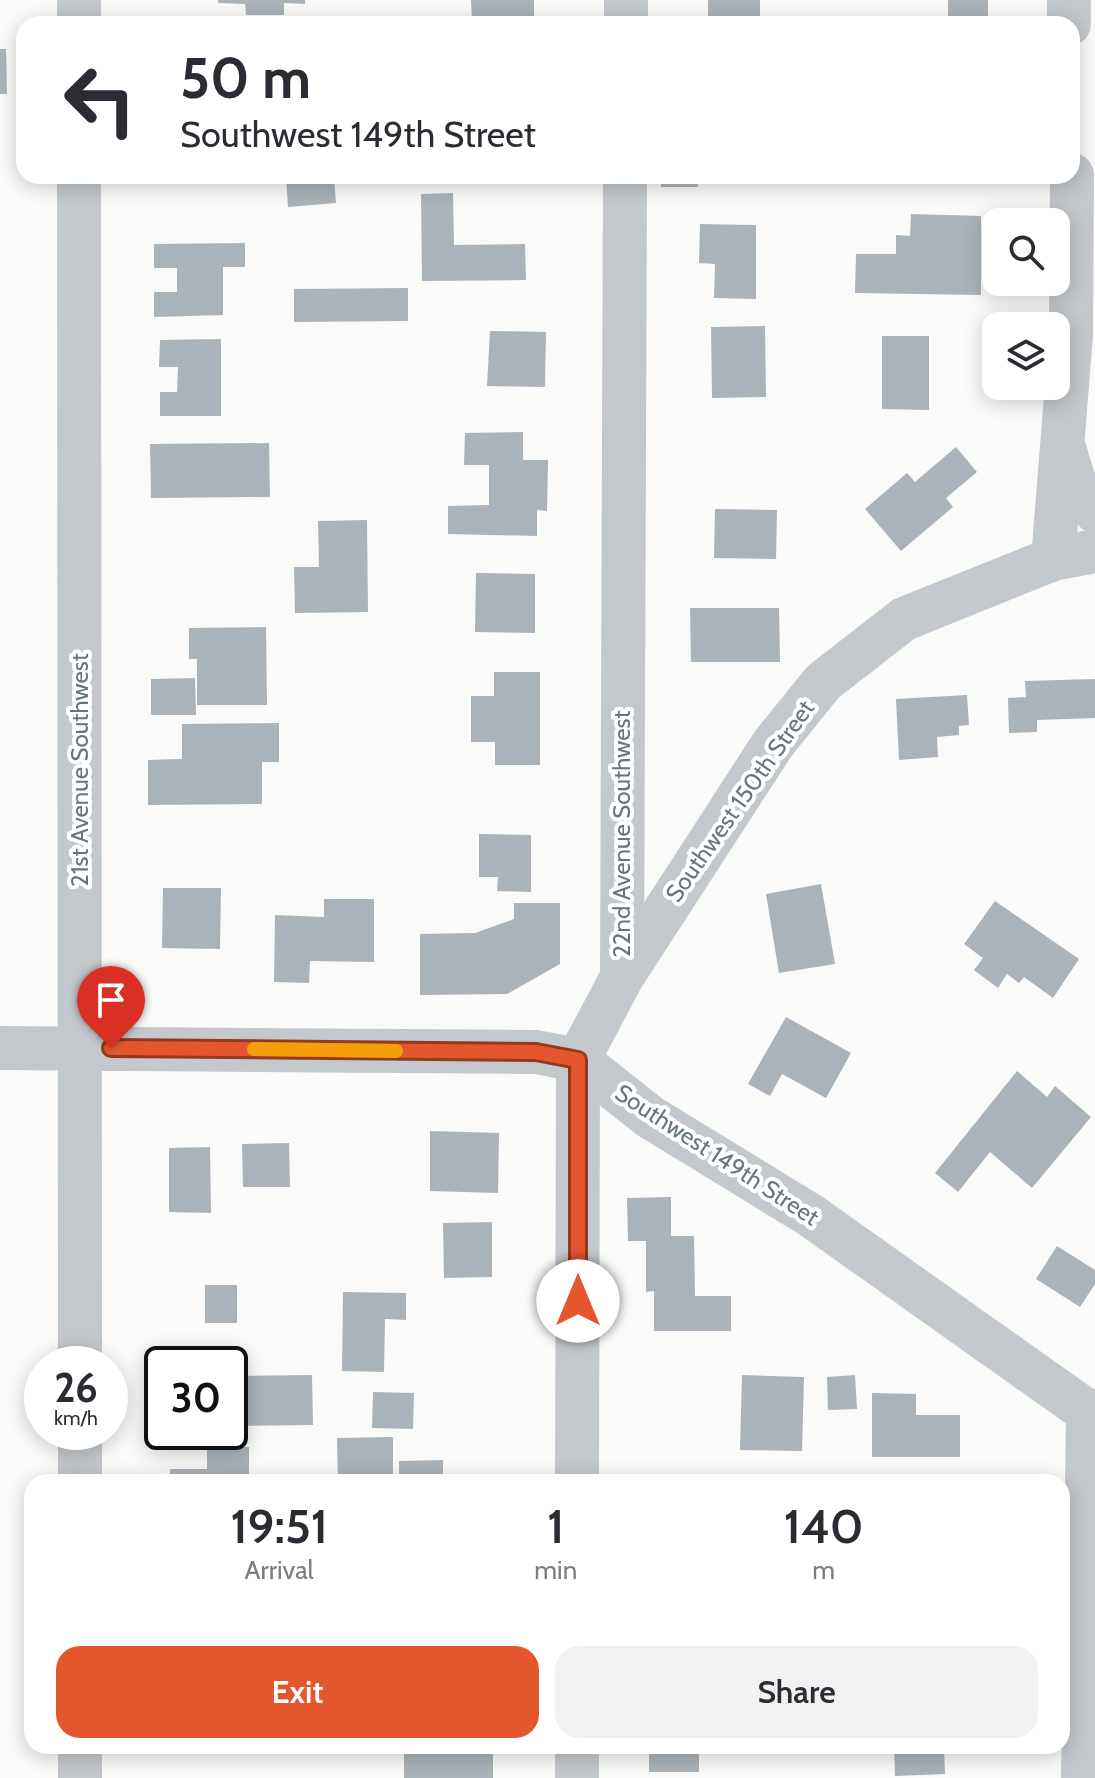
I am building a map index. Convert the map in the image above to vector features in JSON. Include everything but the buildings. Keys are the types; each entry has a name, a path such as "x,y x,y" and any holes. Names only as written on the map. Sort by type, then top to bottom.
{"street":[{"name":"21st Avenue Southwest","path":"79,184 80,1346"},
{"name":"22nd Avenue Southwest","path":"577,1474 578,1060 622,977 625,184"},
{"path":"1053,559 1071,335 1072,184"},
{"path":"1063,442 1074,481 1095,511"},
{"name":"Southwest 150th Street","path":"622,977 773,744 823,682 904,619 1053,559 1095,551"},
{"name":"Southwest 149th Street","path":"0,1048 536,1052 578,1060 650,1117 810,1215 1093,1414"},
{"path":"1083,1778 1093,1414"},
{"path":"80,1450 80,1474"},
{"path":"80,1754 80,1778"},
{"path":"577,1754 577,1778"}],"slow traffic":[{"path":"254,1049 396,1051"}],"route":[{"path":"111,1048 536,1052 578,1060 578,1301"}]}
